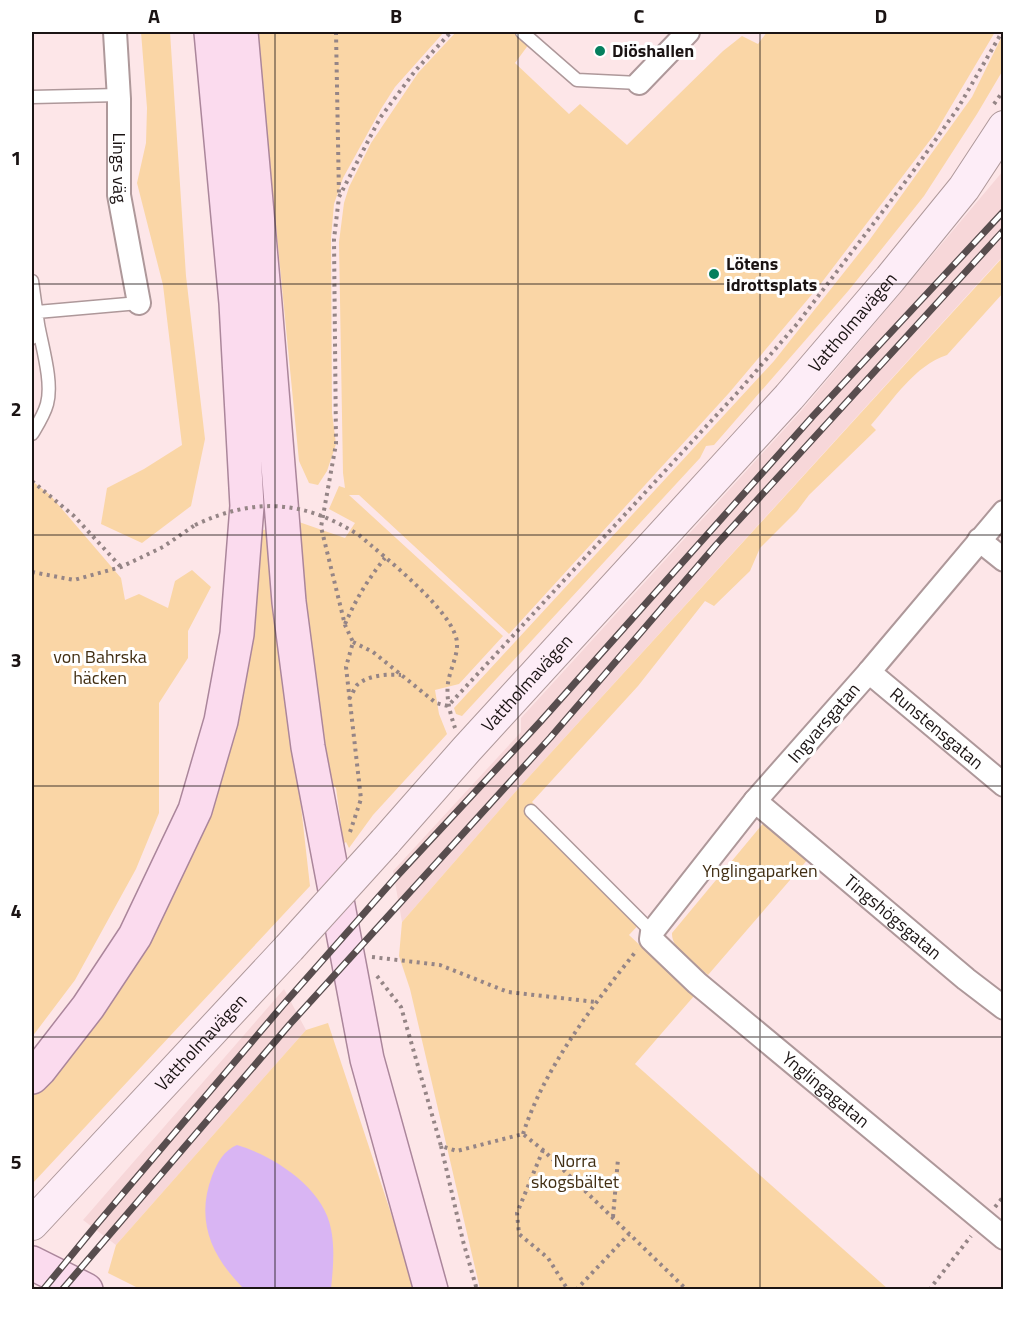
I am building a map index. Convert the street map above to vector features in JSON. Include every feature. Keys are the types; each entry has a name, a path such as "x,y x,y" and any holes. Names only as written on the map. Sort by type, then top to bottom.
{"main road":[{"path":"32,1077 87,1007 135,936 195,810 221,721 237,634 247,506 236,303 211,32"},
{"path":"241,32 289,602 308,747 367,1059 432,1290"},
{"name":"Vattholmavägen","path":"40,1215 289,948 466,750 789,397 964,188 1004,127"},
{"path":"32,1263 86,1290"}],"street":[{"name":"Lings väg","path":"114,32 119,95 119,195 139,303"},
{"path":"639,83 688,32"},
{"name":"Ingvarsgatan","path":"651,935 755,801 869,672 1004,512"},
{"path":"980,540 1004,560"},
{"name":"Runstensgatan","path":"869,672 1004,785"},
{"name":"Tingshögsgatan","path":"755,801 966,979 1004,1008"},
{"name":"Ynglingagatan","path":"651,935 697,983 1004,1238"}],"lane":[{"path":"522,32 577,80 639,83"},
{"path":"32,97 119,95"},
{"path":"32,281 48,383 48,402 42,419 32,434"},
{"path":"35,311 139,303"},
{"path":"32,338 35,311"},
{"name":"Ynglingagatan","path":"531,811 651,935"}],"path":[{"path":"336,32 339,197 334,239 336,444 321,526 345,625 353,642 373,652 436,703 448,706"},
{"path":"339,197 380,118 415,70 451,32"},
{"path":"448,706 737,393 796,324 912,173 958,108 1002,32"},
{"path":"32,481 74,516 121,567"},
{"path":"32,572 74,580 121,567 163,547 195,525 218,514 241,508 274,506 315,512 359,535 442,611 452,627 457,643 448,683 448,706 466,750"},
{"path":"345,625 355,600 385,558"},
{"path":"348,837 361,799 346,667 353,642"},
{"path":"349,699 357,685 368,680 385,674 402,675"},
{"path":"523,1134 530,1113 563,1052 596,1002 651,935"},
{"path":"363,957 440,965 508,992 596,1002"},
{"path":"376,973 401,1007 441,1146 477,1290"},
{"path":"441,1146 457,1151 523,1134"},
{"path":"523,1134 543,1150 687,1290"},
{"path":"543,1150 517,1213 519,1234 548,1258 568,1290"},
{"path":"613,1218 618,1159"},
{"path":"929,1290 982,1222"},
{"path":"576,1290 629,1234"}],"shaded area":[{"path":"1003,171 1003,256 517,790 402,922 393,871 521,732 521,718 801,411"},
{"path":"284,989 306,1030 116,1245 83,1220"},
{"path":"237,1145 281,1166 308,1187 319,1200 326,1214 332,1236 331,1289 244,1289 223,1264 210,1237 205,1208 207,1192 216,1166 232,1147"}],"green space":[{"path":"141,32 170,32 186,276 205,439 191,506 142,543 101,524 107,488 144,469 182,445 163,285 137,183 146,143 147,108"},
{"path":"257,32 444,32 395,87 343,178 334,204 331,238 332,413 336,444 327,471 318,485 309,483 299,461"},
{"path":"456,32 516,32 529,44 515,63 569,114 580,104 627,145 723,51 742,36 758,44 767,32 995,32 934,135 819,286 729,393 509,634 359,495 349,495 503,636 459,684 435,690 439,714 447,734 373,815 349,848 346,842 336,848 333,834 341,825 336,788 326,778 299,560 299,522 345,538 355,523 329,509 339,486 345,488 339,242 344,203 349,187 371,143 418,73"},
{"path":"1003,34 1003,70 977,114 924,196 849,290 714,445 706,446 700,458 462,716 456,714 454,708 774,361 868,242 972,97"},
{"name":"Norra skogsbältet","path":"1003,257 1003,293 947,355 924,367 905,384 871,425 876,430 809,495 797,511 760,548 750,571 714,606 705,601 638,686 532,802 646,917 629,935 694,996 635,1064 888,1289 480,1289 410,989 399,956 402,922 517,790"},
{"name":"von Bahrska häcken","path":"32,481 50,495 121,578 125,600 139,594 168,608 175,581 192,570 211,587 188,631 188,658 159,703 159,813 136,869 75,980 32,1037"},
{"path":"272,528 278,603 310,886 32,1184 32,1095 116,990 196,844 255,532"},
{"name":"Ynglingaparken","path":"765,821 809,858 708,975 680,951 672,933"},
{"path":"328,1023 416,1289 140,1289 108,1273 116,1245 306,1030"}],"railway":[{"path":"43,1290 283,1005 397,876 541,721 813,416 1004,211"},
{"path":"62,1290 290,1024 550,738 716,545 1004,230"}],"place":[{"name":"Diöshallen","path":"600,51"},
{"name":"Lötens idrottsplats","path":"714,274"}]}
